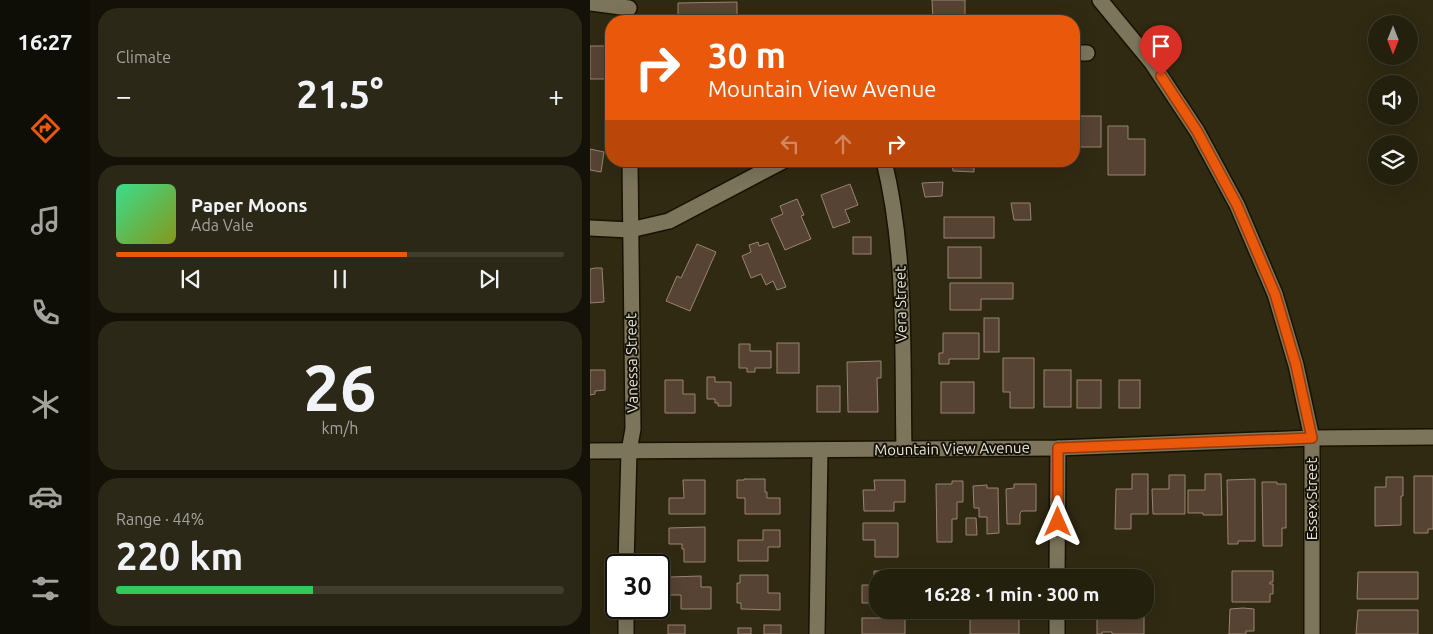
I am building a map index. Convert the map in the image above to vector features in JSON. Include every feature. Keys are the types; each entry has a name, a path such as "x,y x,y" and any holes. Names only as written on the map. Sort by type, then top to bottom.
{"street":[{"name":"Essex Street","path":"1100,0 1152,62 1197,131 1237,205 1275,294 1296,365 1312,438 1312,634"},
{"path":"590,3 629,10"},
{"name":"Vanessa Street","path":"626,554 629,451 633,429 630,167"},
{"path":"590,228 630,230 669,221 772,167"},
{"name":"Vera Street","path":"886,167 892,192 901,271 904,449"},
{"name":"Mountain View Avenue","path":"590,451 1058,448 1312,438 1433,437"},
{"path":"1057,569 1058,448"},
{"path":"817,634 820,450"},
{"path":"626,619 626,634"},
{"path":"1057,619 1057,634"}],"building":[{"path":"932,0 965,0 965,15 933,15"},
{"path":"737,2 737,15 678,15 678,3"},
{"path":"590,46 605,46 605,79 590,79"},
{"path":"1080,116 1101,116 1101,147 1080,147"},
{"path":"1108,126 1128,126 1128,139 1145,139 1145,175 1108,175"},
{"path":"590,149 604,152 601,172 590,170"},
{"path":"953,167 974,167 974,172 953,171"},
{"path":"943,182 942,196 925,197 922,183"},
{"path":"850,184 858,205 845,210 850,222 833,228 821,195"},
{"path":"797,199 804,215 801,216 811,239 785,250 771,219 783,214 780,206"},
{"path":"1011,203 1030,203 1031,220 1014,220"},
{"path":"944,217 994,217 994,238 944,238"},
{"path":"853,237 871,237 871,254 853,254"},
{"path":"758,242 759,246 768,243 786,287 777,290 773,281 766,285 761,274 751,278 742,256 751,252 749,245"},
{"path":"697,244 716,252 690,311 666,301 677,276 681,278"},
{"path":"948,247 981,247 981,278 948,278"},
{"path":"602,268 604,302 590,303 590,269"},
{"path":"950,283 1013,283 1013,299 981,299 981,310 950,310"},
{"path":"984,318 999,318 999,352 984,352"},
{"path":"943,333 979,333 979,359 949,359 949,364 939,364 939,353 943,353"},
{"path":"777,343 799,343 799,373 777,373"},
{"path":"739,344 750,344 750,351 771,351 771,368 755,368 755,372 747,372 747,368 739,368"},
{"path":"1003,358 1034,358 1034,408 1010,408 1010,392 1003,392"},
{"path":"881,361 881,378 877,378 878,412 848,412 847,362"},
{"path":"590,370 605,370 605,390 595,391 595,394 590,395"},
{"path":"1044,370 1071,370 1071,407 1044,407"},
{"path":"707,377 715,377 715,382 731,382 731,406 718,406 718,403 715,403 715,399 707,399"},
{"path":"665,380 683,380 683,394 695,394 695,413 665,413"},
{"path":"1077,380 1101,380 1101,408 1077,408"},
{"path":"1119,380 1140,380 1140,408 1119,408"},
{"path":"941,382 974,382 974,413 941,413"},
{"path":"817,386 840,386 840,412 817,412"},
{"path":"1132,474 1148,474 1148,514 1131,514 1131,529 1115,529 1116,489 1132,489"},
{"path":"1205,474 1221,474 1222,515 1188,513 1188,490 1205,490"},
{"path":"1169,475 1185,475 1185,514 1153,514 1152,489 1169,489"},
{"path":"1414,476 1433,476 1433,529 1428,529 1428,533 1414,533"},
{"path":"1386,477 1403,477 1401,525 1375,526 1375,487 1386,487"},
{"path":"765,479 767,498 780,498 780,514 745,514 745,498 737,498 737,480"},
{"path":"1255,479 1255,541 1238,541 1238,544 1228,544 1227,480"},
{"path":"683,480 705,480 705,514 669,514 669,498 684,498"},
{"path":"874,480 905,480 905,502 894,502 894,511 864,511 863,490 875,490"},
{"path":"952,481 963,481 963,502 957,502 957,519 952,519 952,542 937,542 936,484 952,484"},
{"path":"1262,482 1286,484 1286,528 1282,528 1282,546 1263,546"},
{"path":"1014,484 1036,484 1036,511 1022,511 1020,513 1020,524 1007,524 1006,489 1014,488"},
{"path":"987,485 987,488 998,488 999,533 987,534 987,517 979,517 979,508 974,508 973,486"},
{"path":"966,518 976,518 977,535 966,535"},
{"path":"863,523 898,523 898,557 875,557 875,540 863,540"},
{"path":"705,527 705,562 684,562 682,544 669,544 669,528"},
{"path":"763,530 780,530 780,547 768,547 768,561 738,561 738,540 763,540"},
{"path":"1232,571 1273,571 1273,582 1270,582 1270,584 1273,584 1273,594 1270,594 1270,602 1232,602"},
{"path":"1358,572 1418,572 1418,599 1357,599"},
{"path":"740,575 768,575 768,593 780,593 780,610 741,609 741,603 737,603 737,583 740,583"},
{"path":"701,576 701,587 711,587 711,609 681,609 681,595 670,595 670,577"},
{"path":"862,585 869,585 869,603 862,603"},
{"path":"1230,609 1254,609 1254,631 1246,631 1246,634 1229,634"},
{"path":"1358,610 1418,610 1418,634 1356,634"},
{"path":"862,618 905,619 905,634 862,634"},
{"path":"970,619 1019,619 1019,634 970,634"},
{"path":"1097,619 1144,619 1144,634 1112,634 1112,632 1102,632 1102,634 1097,634"},
{"path":"668,625 685,625 685,634 668,634"},
{"path":"764,625 781,625 781,634 764,634"},
{"path":"738,628 751,628 751,634 738,634"}],"route":[{"path":"1058,522 1058,448 1312,438 1296,365 1275,294 1237,205 1197,131 1161,76"}]}
